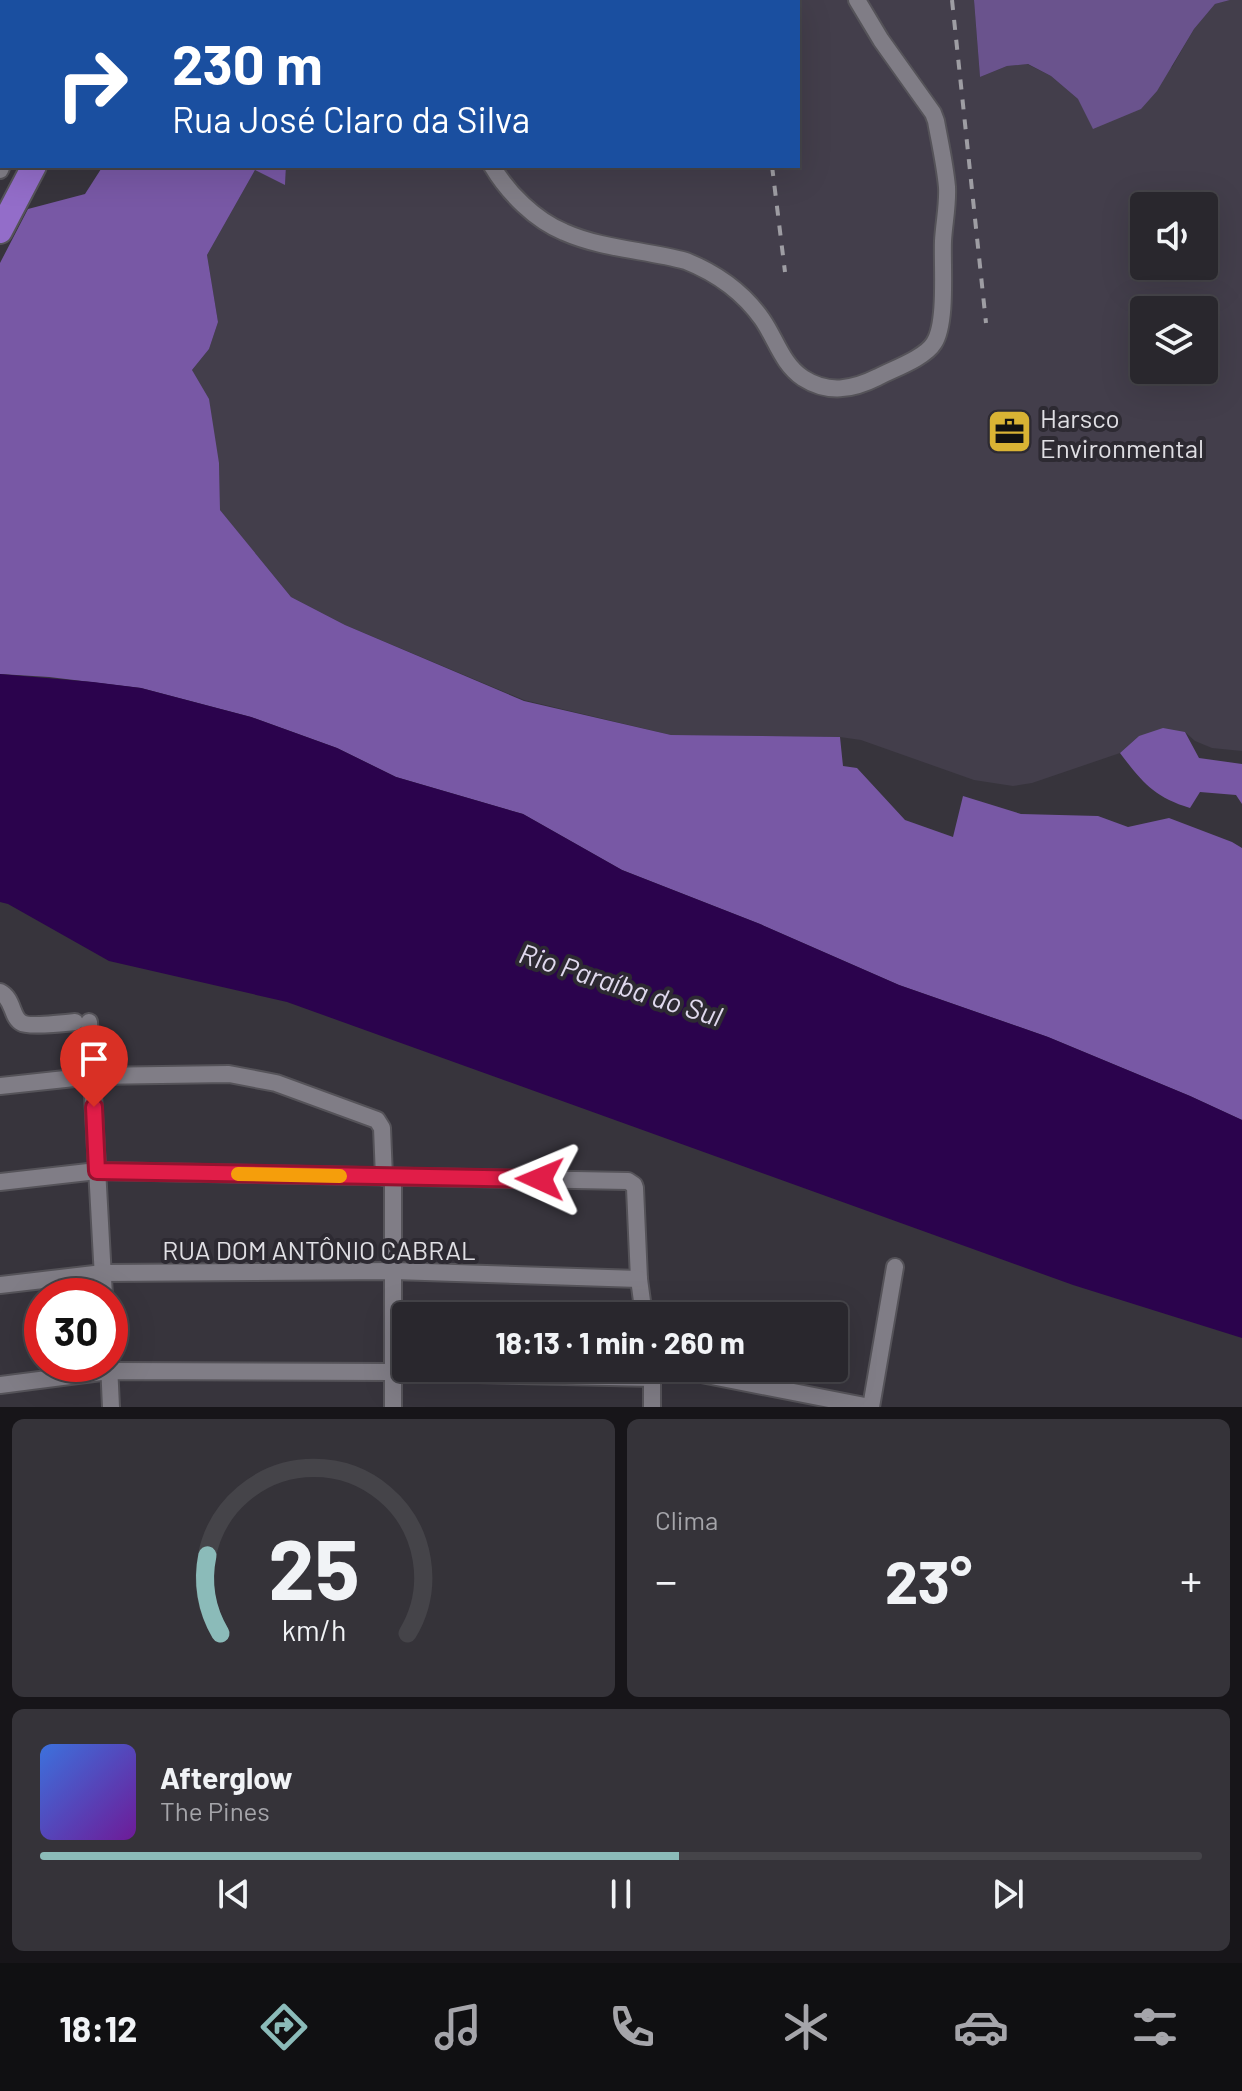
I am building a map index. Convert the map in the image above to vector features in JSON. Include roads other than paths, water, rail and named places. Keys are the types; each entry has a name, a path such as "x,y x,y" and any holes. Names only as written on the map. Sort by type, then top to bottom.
{"highway":[{"path":"0,231 29,175"}],"street":[{"path":"493,168 514,196 562,232 686,261 725,282 762,319 786,361 809,382 848,389 869,381 924,353 935,343 942,313 947,190 933,113 881,40 857,0"},
{"path":"0,992 7,996 17,1019 25,1025 82,1022 93,1076 103,1278"},
{"path":"0,1086 93,1076 229,1074 276,1083 374,1118 380,1122 388,1177 394,1302"},
{"path":"0,1182 97,1171 628,1181 634,1185 642,1302"},
{"path":"743,1382 871,1407 895,1267"},
{"name":"RUA DOM ANTÔNIO CABRAL","path":"0,1285 103,1273 394,1271 639,1279"},
{"path":"128,1368 392,1372"},
{"path":"0,1385 24,1381"},
{"path":"110,1382 111,1407"},
{"path":"393,1382 393,1407"},
{"path":"652,1382 652,1407"}],"water":[{"name":"Rio Paraíba do Sul","path":"0,674 141,688 251,717 337,748 396,777 523,814 622,870 760,924 899,985 1048,1037 1242,1120 1242,1338 1073,1285 287,1002 109,961 0,902"}],"railway":[{"path":"952,0 986,323"},
{"path":"772,168 785,272"}],"place":[{"name":"Harsco Environmental","path":"1009,432"}]}
